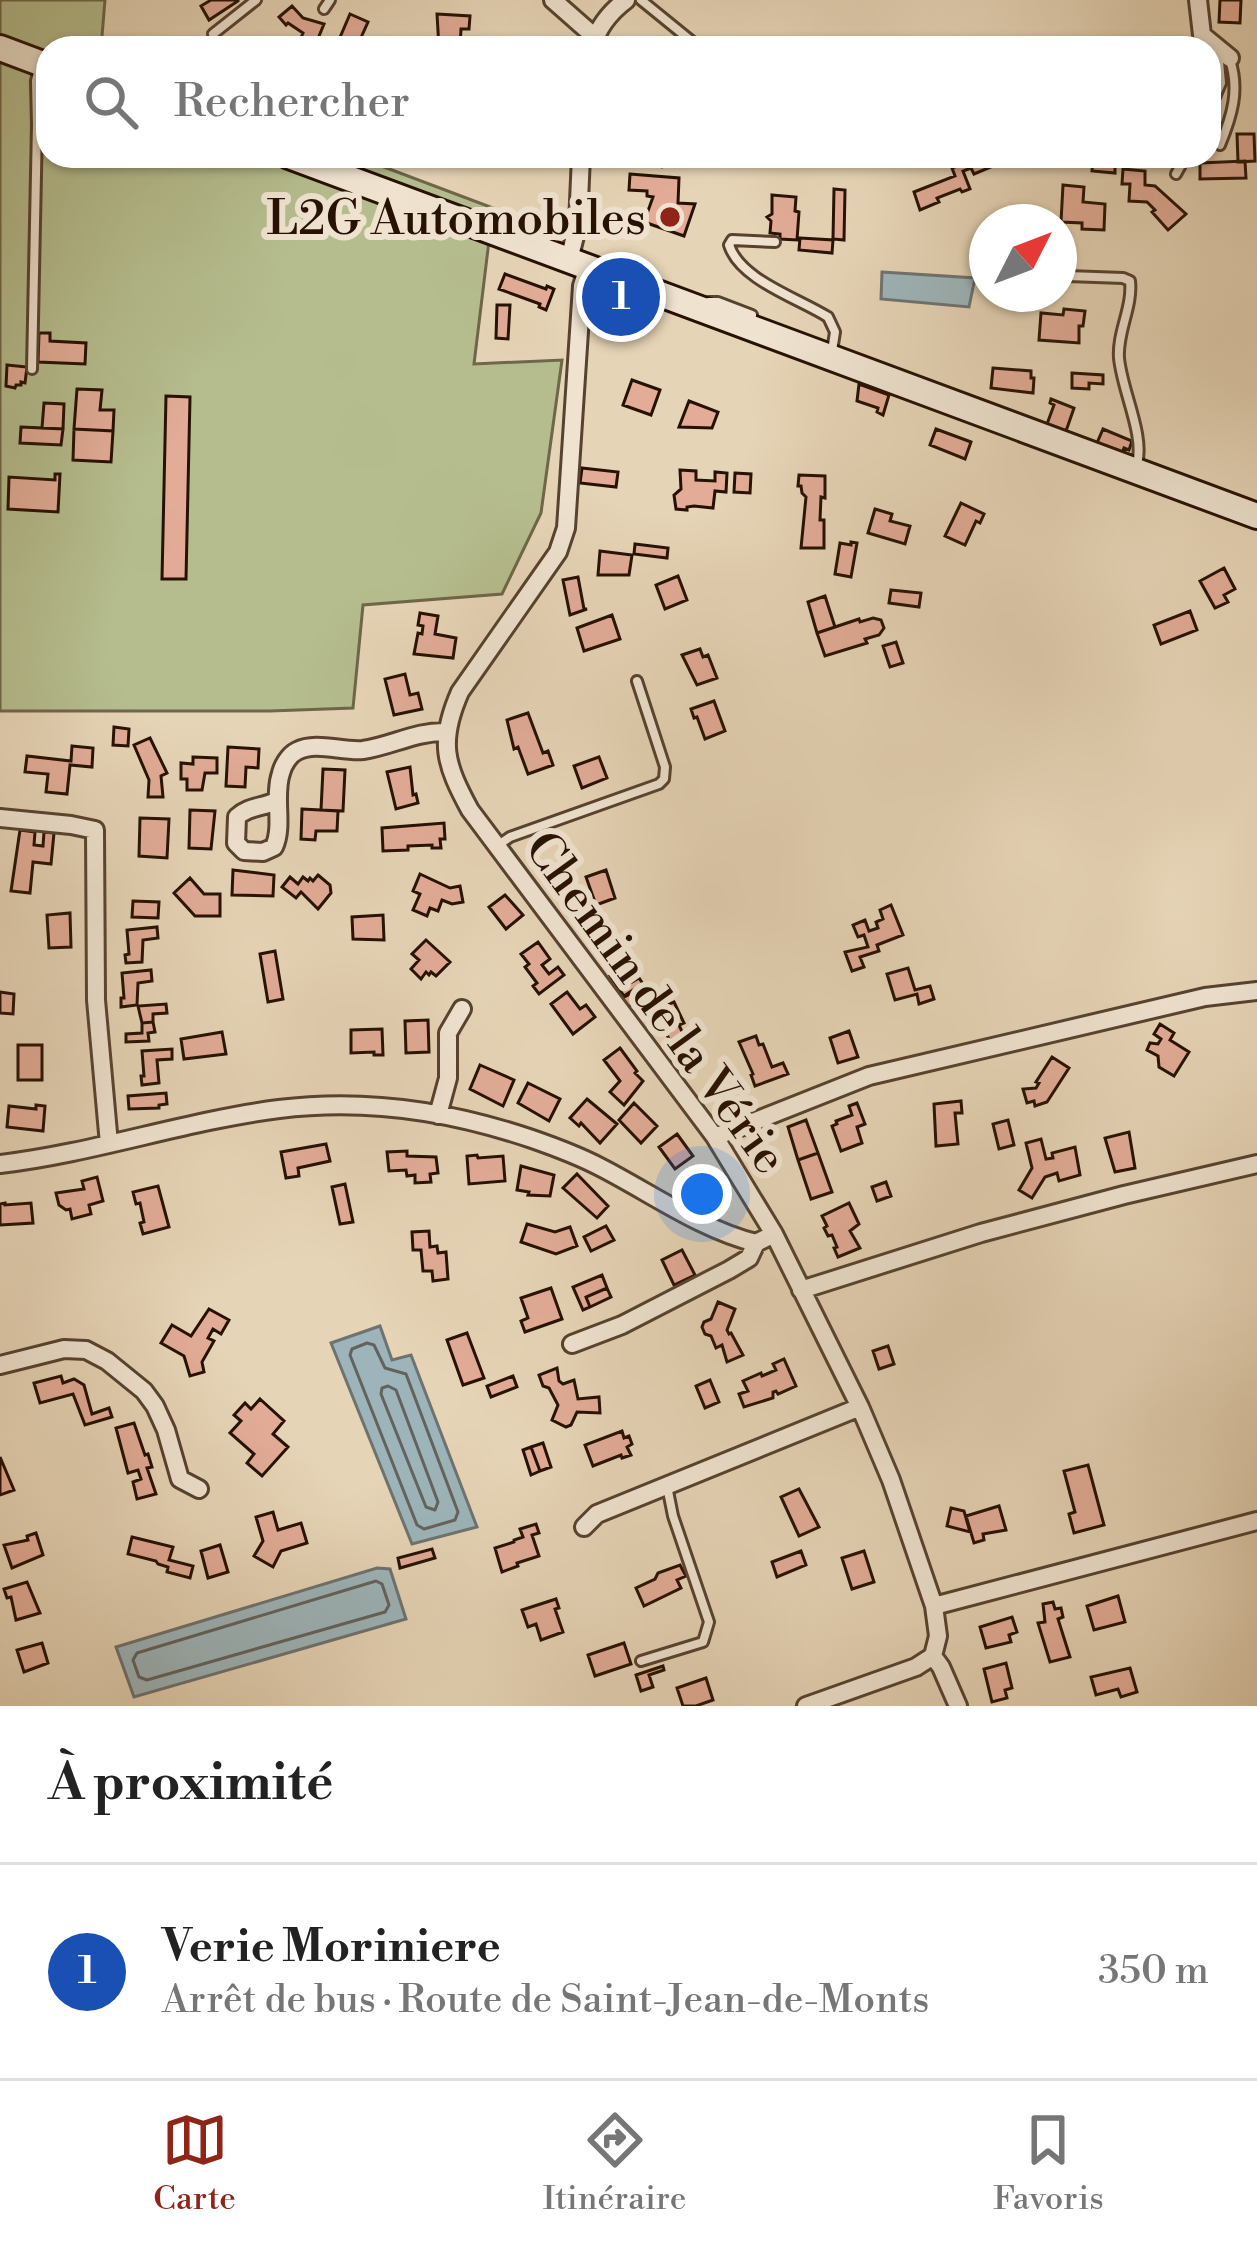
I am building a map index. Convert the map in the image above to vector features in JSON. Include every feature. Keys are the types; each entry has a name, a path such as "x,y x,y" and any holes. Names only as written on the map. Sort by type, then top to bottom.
{"main road":[{"path":"0,48 36,62"},
{"path":"321,168 1257,517"}],"street":[{"path":"554,0 587,36"},
{"path":"598,36 626,0"},
{"path":"1198,0 1203,36"},
{"path":"276,801 279,776 286,760 297,751 363,750 401,738 446,732 460,692 558,552 566,528 582,286 578,264 580,168"},
{"name":"Chemin de la Vérie","path":"446,732 453,779 470,810 715,1137 774,1234 891,1480 934,1606 938,1636 933,1656"},
{"path":"0,818 95,830 96,1000 109,1144"},
{"path":"715,1137 869,1076 1205,997 1257,991"},
{"path":"438,1115 448,1078 448,1033 462,1010"},
{"path":"0,1164 279,1109 398,1106 533,1139 596,1165 725,1236 756,1243"},
{"path":"801,1290 981,1233 1257,1164"},
{"path":"572,1345 729,1270 749,1258 756,1243 774,1234"},
{"path":"0,1365 64,1348 86,1350 106,1361 145,1391 166,1430 181,1479 199,1489"},
{"path":"584,1527 597,1514 860,1407"},
{"path":"934,1606 1257,1521"},
{"path":"806,1706 916,1667 933,1656 958,1706"}],"lane":[{"path":"213,34 256,0"},
{"path":"640,0 685,36"},
{"path":"1221,83 1224,54"},
{"path":"1221,142 1234,103 1235,74 1224,54"},
{"path":"32,369 37,168"},
{"path":"1176,174 1179,168"},
{"path":"775,242 740,239 729,245 743,269 828,317 835,332 832,358"},
{"path":"1077,276 1130,281 1119,357 1140,446 1135,471"},
{"path":"495,847 510,837 664,779 665,767 637,681"},
{"path":"641,1661 703,1642 710,1622 673,1516 667,1484"}],"green space":[{"path":"0,0 105,0 102,36 36,36 36,168 387,168 493,208 474,364 562,360 541,513 502,594 363,605 353,708 0,711"}],"water":[{"path":"882,272 969,278 969,307 881,299"},
{"path":"380,1326 392,1360 411,1355 477,1527 412,1544 331,1343"},
{"path":"377,1568 390,1569 406,1619 134,1697 116,1647"}],"building":[{"path":"211,0 238,1 209,20 201,6"},
{"path":"1220,0 1241,0 1240,23 1219,22"},
{"path":"292,6 303,18 324,24 319,36 302,36 279,17"},
{"path":"350,14 368,22 362,36 341,36"},
{"path":"437,14 470,16 469,29 461,29 461,36 438,36"},
{"path":"1237,134 1254,134 1255,161 1238,162"},
{"path":"1245,161 1246,178 1200,179 1200,168 1221,168 1221,162"},
{"path":"952,168 971,168 963,171 970,189 937,198 939,202 920,210 914,192 955,176"},
{"path":"1092,168 1115,168 1115,173"},
{"path":"1123,169 1145,171 1145,185 1155,186 1186,214 1168,230 1147,202 1129,201 1130,184 1122,184"},
{"path":"630,174 679,178 678,203 695,204 684,236 644,222 653,197 647,191 629,190"},
{"path":"1063,185 1084,187 1083,202 1105,204 1104,230 1082,229 1082,223 1077,223 1077,204 1062,204"},
{"path":"834,189 845,190 844,240 833,239"},
{"path":"772,195 796,197 797,240 770,233 767,217 772,214"},
{"path":"800,238 833,240 832,253 799,250"},
{"path":"505,274 554,289 546,310 499,289"},
{"path":"497,305 510,305 508,339 496,338"},
{"path":"1085,311 1079,343 1039,340 1041,313"},
{"path":"39,333 50,333 50,341 86,343 85,364 38,362"},
{"path":"7,365 27,367 25,383 6,386"},
{"path":"993,368 1031,371 1033,393 991,388"},
{"path":"1072,373 1103,375 1103,384 1072,388"},
{"path":"632,380 660,390 651,415 623,405"},
{"path":"859,384 889,395 883,415 878,408 857,401"},
{"path":"77,389 102,390 100,410 114,410 113,431 74,429"},
{"path":"166,396 190,397 186,579 162,579"},
{"path":"1051,399 1074,408 1066,431 1047,424 1054,405"},
{"path":"689,401 718,412 712,428 679,427"},
{"path":"44,403 64,404 63,429 42,428"},
{"path":"21,427 63,429 61,445 20,443"},
{"path":"74,429 113,431 111,462 73,460"},
{"path":"936,429 971,442 965,459 930,445"},
{"path":"1103,429 1132,441 1129,450 1124,448 1122,453 1097,443"},
{"path":"582,468 618,472 616,487 580,483"},
{"path":"680,470 696,471 696,480 715,481 715,472 727,473 726,492 715,491 713,508 676,509"},
{"path":"735,473 751,474 750,493 734,492"},
{"path":"55,474 60,474 58,512 8,509 9,477 55,480"},
{"path":"799,475 825,476 820,520 824,520 824,548 801,548 806,497 798,486"},
{"path":"961,503 984,514 965,545 945,536"},
{"path":"875,509 892,514 890,521 910,526 905,544 868,533"},
{"path":"840,543 857,543 851,577 835,574"},
{"path":"635,544 668,548 667,558 634,554"},
{"path":"600,551 632,555 629,575 598,575"},
{"path":"1224,568 1235,589 1224,595 1228,602 1215,608 1200,581"},
{"path":"678,576 687,600 665,609 656,585"},
{"path":"578,577 587,609 570,615 563,580"},
{"path":"891,590 921,593 919,607 889,603"},
{"path":"825,596 835,627 817,633 808,602"},
{"path":"1190,611 1197,630 1161,644 1154,625"},
{"path":"420,613 438,616 435,634 456,638 453,658 414,654 418,633 422,634"},
{"path":"612,615 620,639 584,651 577,628"},
{"path":"881,620 884,628 879,635 825,656 817,633"},
{"path":"896,642 903,663 890,667 883,646"},
{"path":"700,649 703,657 708,655 717,678 697,685 682,655"},
{"path":"405,674 410,695 418,693 422,709 394,715 385,679"},
{"path":"714,701 725,731 705,739 691,709"},
{"path":"528,713 543,753 548,751 553,765 528,774 518,747 514,749 507,720"},
{"path":"114,727 129,729 128,746 113,745"},
{"path":"150,738 167,773 161,776 163,797 148,797 149,780 134,745"},
{"path":"72,746 93,748 92,767 70,765 67,794 46,792 48,774 25,772 27,756 71,761"},
{"path":"228,747 259,749 258,768 246,767 245,787 226,786"},
{"path":"193,757 217,758 217,773 205,773 202,790 187,790 187,779 181,779 181,763 193,764"},
{"path":"599,757 607,778 582,788 574,766"},
{"path":"410,767 418,803 396,809 387,772"},
{"path":"323,769 345,770 343,811 321,810"},
{"path":"302,809 338,811 337,831 316,831 315,840 301,839"},
{"path":"190,810 215,811 211,849 189,848"},
{"path":"140,818 169,819 167,858 139,856"},
{"path":"444,823 441,848 408,846 408,850 383,851 382,828"},
{"path":"20,830 35,832 34,845 43,846 44,832 54,833 51,864 33,862 30,893 11,891"},
{"path":"233,870 274,875 273,896 232,895"},
{"path":"606,870 615,898 596,905 586,877"},
{"path":"420,874 450,888 460,886 463,902 442,900 438,911 430,908 427,916 413,910 420,894 413,891"},
{"path":"318,875 330,885 331,893 318,909 301,892 296,898 282,887 290,877 298,884 303,877 313,881"},
{"path":"190,878 204,894 220,894 220,916 195,916 174,893"},
{"path":"505,895 523,915 506,929 489,907"},
{"path":"133,901 159,902 158,918 132,917"},
{"path":"891,905 903,935 860,957 864,967 852,971 845,952 868,947 853,925 865,920 869,931 878,928 876,922 883,919 880,910"},
{"path":"70,913 71,947 49,948 47,915"},
{"path":"383,915 384,940 353,939 352,917"},
{"path":"157,927 158,938 143,940 142,962 126,963 127,930"},
{"path":"426,940 450,962 436,976 426,972 421,979 411,969 419,960 412,954"},
{"path":"538,942 550,959 542,965 549,974 558,967 564,975 539,994 521,954"},
{"path":"275,951 283,999 268,1002 260,954"},
{"path":"622,968 632,982 639,978 645,987 624,996 610,976"},
{"path":"908,968 915,990 930,986 934,999 919,1004 917,994 895,1000 887,974"},
{"path":"151,970 152,981 138,983 137,1005 121,1007 122,973"},
{"path":"652,984 656,992 628,1007 622,998"},
{"path":"0,992 14,994 13,1014 0,1013"},
{"path":"567,992 580,1009 586,1005 595,1017 573,1034 551,1004"},
{"path":"674,1002 685,1038 672,1045 655,1011"},
{"path":"166,1004 167,1013 153,1014 153,1022 142,1023 138,1006"},
{"path":"428,1020 429,1052 406,1053 405,1021"},
{"path":"153,1022 155,1032 148,1033 149,1041 126,1042 126,1034 142,1033 142,1023"},
{"path":"1160,1024 1174,1033 1170,1040 1189,1052 1174,1076 1159,1067 1158,1056 1147,1050 1150,1043 1158,1044 1161,1039 1154,1034"},
{"path":"382,1029 383,1055 351,1053 351,1030"},
{"path":"849,1031 858,1057 838,1063 830,1038"},
{"path":"222,1032 226,1054 184,1059 181,1039"},
{"path":"756,1036 772,1067 783,1063 788,1074 755,1086 739,1042"},
{"path":"18,1045 42,1045 42,1080 18,1080"},
{"path":"620,1048 643,1081 624,1105 610,1092 620,1081 604,1060"},
{"path":"172,1049 172,1059 157,1060 159,1083 142,1085 142,1051"},
{"path":"1052,1057 1069,1068 1047,1102 1027,1103 1023,1089 1036,1088"},
{"path":"480,1065 514,1080 503,1106 470,1089"},
{"path":"528,1083 560,1099 549,1121 518,1103"},
{"path":"166,1093 167,1104 159,1108 129,1109 128,1096"},
{"path":"587,1099 617,1124 600,1143 570,1118"},
{"path":"961,1101 962,1113 955,1113 958,1144 936,1146 934,1104"},
{"path":"634,1103 657,1126 641,1143 619,1120"},
{"path":"857,1103 865,1124 857,1127 862,1143 841,1151 832,1126 852,1115 849,1106"},
{"path":"36,1105 45,1106 43,1131 7,1127 9,1106 36,1109"},
{"path":"806,1120 818,1153 798,1160 788,1127"},
{"path":"1008,1120 1014,1145 999,1149 993,1124"},
{"path":"1129,1132 1135,1168 1115,1172 1105,1138"},
{"path":"677,1134 693,1156 675,1169 659,1147"},
{"path":"1041,1139 1046,1159 1075,1147 1080,1175 1059,1181 1057,1173 1045,1177 1032,1198 1019,1190 1032,1168 1026,1143"},
{"path":"326,1144 330,1161 298,1168 299,1176 286,1178 281,1152"},
{"path":"407,1151 407,1156 436,1157 438,1173 430,1174 431,1182 415,1183 415,1175 407,1176 406,1170 389,1171 387,1152"},
{"path":"818,1153 832,1192 811,1199 798,1160"},
{"path":"467,1156 503,1156 505,1181 469,1184"},
{"path":"521,1166 554,1175 550,1196 517,1190"},
{"path":"577,1174 608,1206 597,1218 563,1188"},
{"path":"97,1177 103,1201 89,1205 91,1214 72,1219 70,1209 59,1205 56,1193 84,1189 82,1181"},
{"path":"886,1182 891,1196 877,1201 872,1187"},
{"path":"345,1184 353,1222 340,1224 332,1187"},
{"path":"158,1186 169,1227 143,1234 140,1203 136,1204 133,1192"},
{"path":"31,1203 33,1223 0,1225 0,1204"},
{"path":"849,1203 859,1224 850,1231 860,1248 838,1257 822,1216"},
{"path":"527,1224 555,1232 570,1227 577,1246 556,1254 521,1242"},
{"path":"606,1226 614,1240 591,1251 584,1237"},
{"path":"429,1231 430,1247 446,1252 448,1279 433,1281 432,1271 423,1271 421,1250 413,1250 412,1232"},
{"path":"682,1250 695,1275 674,1285 662,1260"},
{"path":"602,1275 607,1288 586,1297 590,1307 583,1310 573,1287"},
{"path":"551,1288 562,1319 525,1332 521,1321 528,1318 521,1298"},
{"path":"607,1288 611,1297 590,1307 586,1297"},
{"path":"718,1302 735,1309 727,1330 743,1355 727,1362 722,1345 716,1348 702,1327"},
{"path":"209,1309 229,1320 221,1334 213,1329 208,1338 214,1341 202,1362 204,1372 190,1376 184,1356 161,1343 172,1325 191,1336"},
{"path":"467,1333 484,1378 463,1385 447,1340"},
{"path":"888,1346 894,1364 879,1369 873,1351"},
{"path":"784,1359 796,1386 744,1407 739,1394 748,1391 743,1381 776,1370 773,1364"},
{"path":"557,1368 563,1384 574,1380 578,1399 599,1397 600,1413 577,1412 566,1427 552,1420 558,1405 539,1375"},
{"path":"61,1376 63,1383 74,1379 84,1385 92,1414 109,1408 112,1417 85,1425 73,1394 40,1403 34,1383"},
{"path":"513,1376 517,1387 491,1397 487,1386"},
{"path":"710,1380 719,1402 705,1408 696,1386"},
{"path":"260,1399 284,1421 273,1434 288,1447 262,1476 247,1463 254,1454 230,1433 241,1421 234,1415 245,1403 251,1409"},
{"path":"134,1423 148,1454 152,1467 147,1468 156,1494 137,1499 133,1482 141,1479 138,1470 128,1473 116,1428"},
{"path":"622,1431 632,1444 627,1447 631,1455 593,1466 585,1445"},
{"path":"543,1443 551,1467 540,1471 531,1447"},
{"path":"531,1447 540,1471 531,1475 523,1450"},
{"path":"0,1457 14,1490 0,1495"},
{"path":"1088,1465 1104,1525 1074,1533 1069,1514 1075,1512 1064,1471"},
{"path":"799,1489 819,1527 799,1536 781,1497"},
{"path":"999,1506 1006,1530 983,1534 984,1540 974,1543 966,1516"},
{"path":"951,1508 964,1511 970,1532 947,1526"},
{"path":"273,1512 278,1530 301,1523 307,1543 281,1551 273,1567 254,1556 263,1541 256,1517"},
{"path":"536,1524 539,1533 532,1535 539,1556 502,1572 495,1548 523,1537 520,1529"},
{"path":"36,1533 43,1555 12,1568 4,1545 28,1540 27,1536"},
{"path":"132,1537 173,1547 169,1560 193,1566 190,1578 128,1554"},
{"path":"220,1545 228,1572 208,1578 201,1551"},
{"path":"432,1549 435,1558 400,1568 398,1558"},
{"path":"801,1551 806,1565 777,1577 772,1562"},
{"path":"864,1551 874,1582 852,1589 842,1558"},
{"path":"680,1565 686,1576 677,1580 681,1588 644,1606 636,1588"},
{"path":"27,1582 40,1613 16,1620 11,1597 7,1598 4,1589"},
{"path":"1118,1596 1125,1622 1094,1630 1087,1606"},
{"path":"556,1599 563,1632 541,1640 536,1624 528,1627 522,1610"},
{"path":"1053,1602 1055,1609 1061,1608 1063,1617 1058,1619 1070,1657 1050,1662 1038,1623 1045,1622 1043,1604"},
{"path":"1012,1617 1017,1632 1009,1635 1011,1642 986,1648 980,1627"},
{"path":"42,1643 48,1663 24,1672 17,1650"},
{"path":"624,1643 631,1664 595,1676 588,1655"},
{"path":"1006,1663 1012,1688 1005,1690 1007,1698 992,1702 984,1669"},
{"path":"663,1666 664,1670 649,1675 653,1687 641,1691 636,1675"},
{"path":"1130,1668 1137,1692 1121,1697 1118,1689 1096,1695 1091,1677"},
{"path":"706,1678 713,1700 683,1706 677,1688"}],"place":[{"name":"L2G Automobiles","path":"670,217"},
{"name":"Verie Moriniere","path":"621,297"}]}
